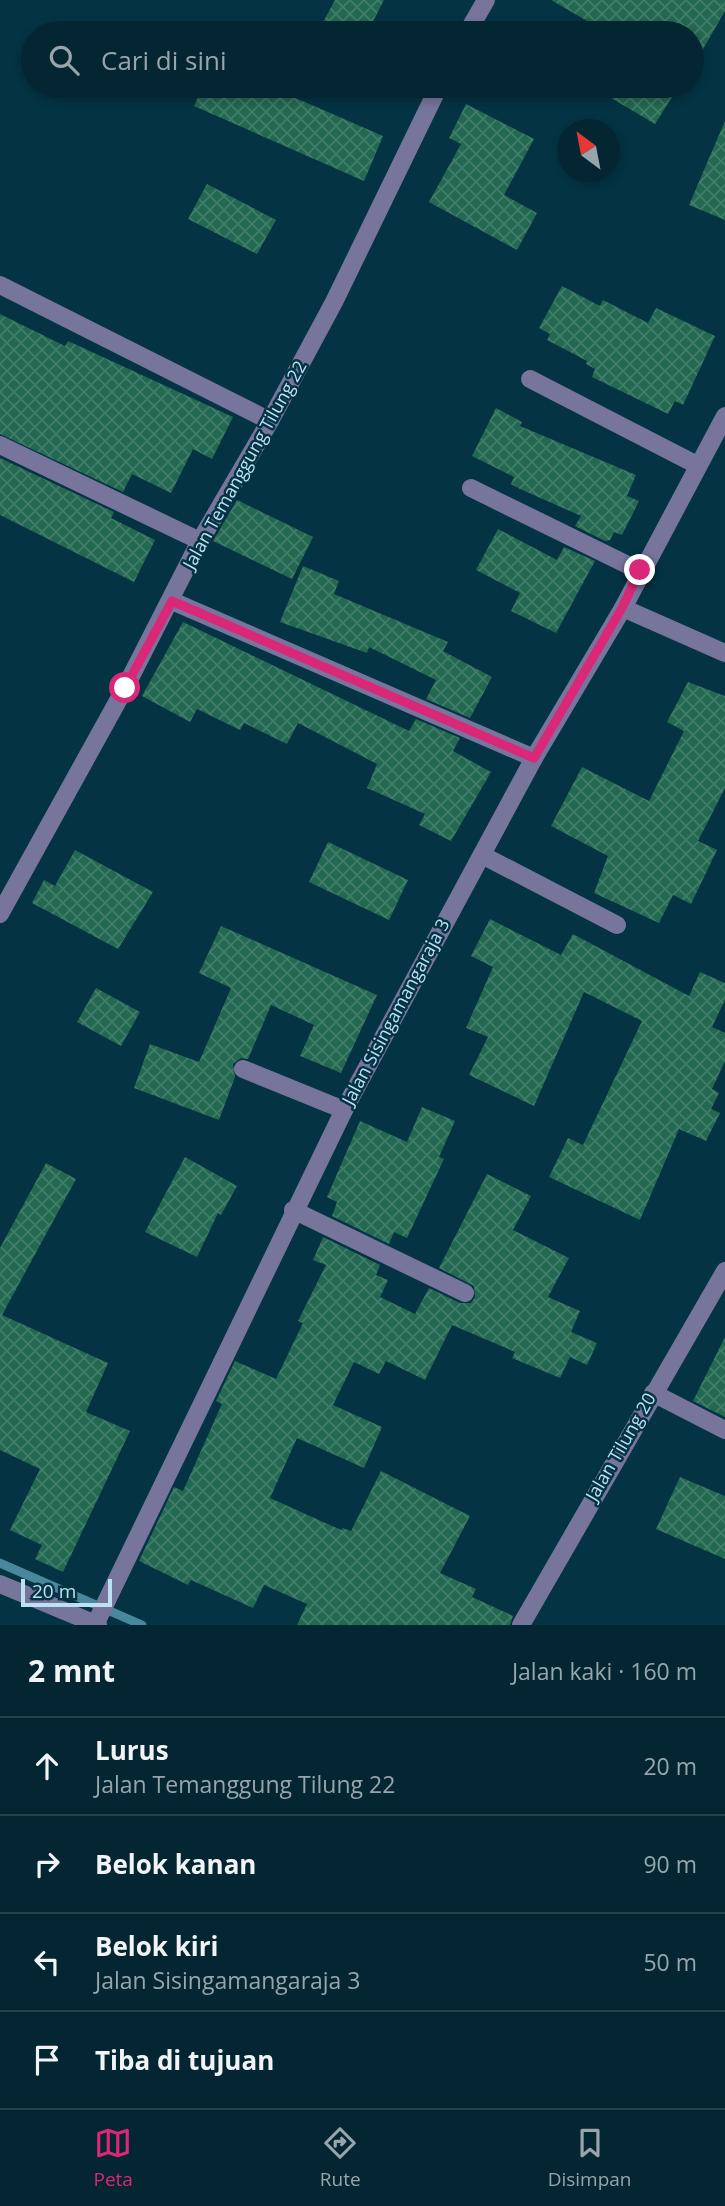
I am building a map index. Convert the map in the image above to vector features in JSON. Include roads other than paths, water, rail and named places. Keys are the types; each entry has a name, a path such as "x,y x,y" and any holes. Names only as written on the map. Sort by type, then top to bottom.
{"street":[{"path":"474,21 486,0"},
{"name":"Jalan Temanggung Tilung 22","path":"0,914 172,601 200,541 270,421 334,302 433,98"},
{"path":"0,285 270,421"},
{"path":"530,379 697,466"},
{"name":"Jalan Sisingamangaraja 3","path":"96,1625 293,1210 344,1110 534,758 622,608 725,415"},
{"path":"0,445 200,541"},
{"path":"471,488 640,570"},
{"path":"172,601 534,758"},
{"path":"622,608 725,653"},
{"path":"482,855 617,925"},
{"path":"243,1069 344,1110"},
{"path":"293,1210 465,1293"},
{"name":"Jalan Tilung 20","path":"521,1625 725,1272"},
{"path":"653,1393 725,1430"},
{"path":"0,1584 96,1625"}],"waterway":[{"path":"0,1563 142,1625"}]}
